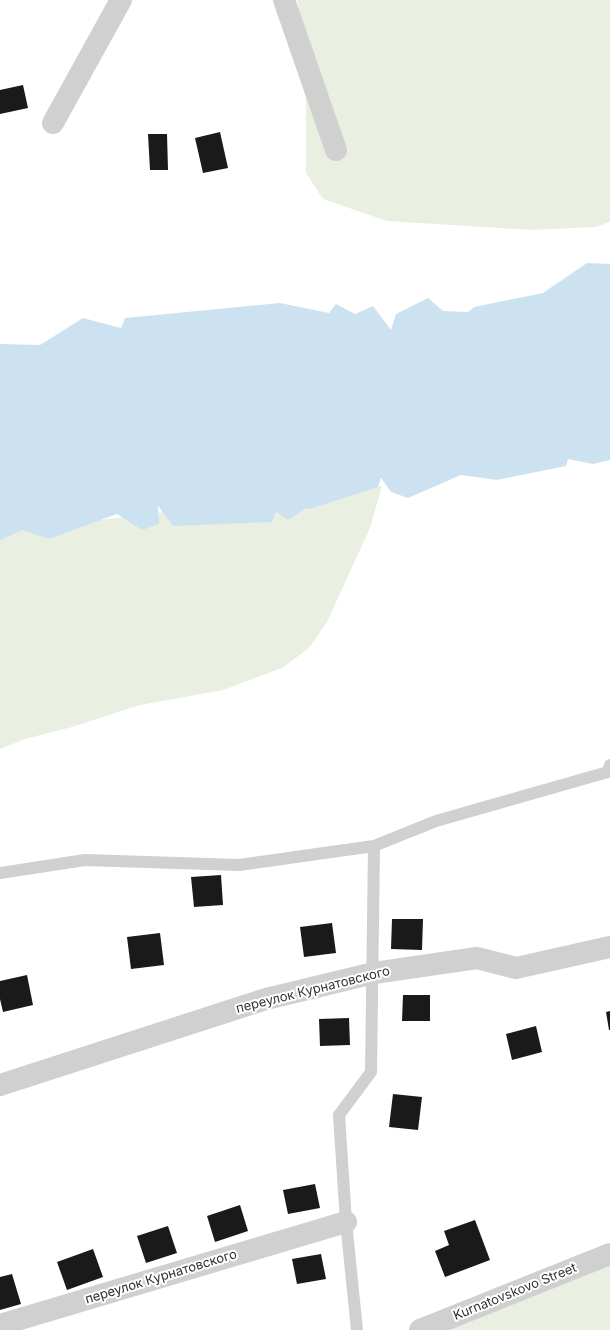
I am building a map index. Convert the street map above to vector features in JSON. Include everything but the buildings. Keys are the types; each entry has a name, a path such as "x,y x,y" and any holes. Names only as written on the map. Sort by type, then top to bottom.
{"street":[{"path":"54,123 121,0"},
{"path":"284,0 336,150"},
{"name":"переулок Курнатовского","path":"0,1085 266,999 374,973 477,958 516,968 610,947"},
{"name":"переулок Курнатовского","path":"0,1325 346,1222"},
{"name":"Kurnatovskovo Street","path":"420,1330 610,1254"}],"lane":[{"path":"0,873 85,860 239,865 374,846 436,822 608,772 610,765"},
{"path":"357,1330 346,1222 339,1115 371,1072 374,973 374,846"}],"green space":[{"path":"297,0 610,0 610,222 595,227 531,230 387,221 323,199 306,173 306,47"},
{"path":"382,486 370,528 327,622 309,648 282,668 223,690 140,705 72,727 25,739 0,749 0,532"},
{"path":"610,1254 610,1330 420,1330"}],"water":[{"path":"587,263 610,264 610,460 593,464 568,459 566,466 497,480 461,475 408,498 391,492 381,478 378,487 310,509 307,508 288,520 276,512 272,522 173,526 158,506 159,524 142,530 117,514 49,539 22,530 0,540 0,344 40,345 83,318 121,328 125,318 280,303 329,313 336,304 355,314 373,306 391,330 396,314 428,298 443,311 468,312 474,307 543,293"}]}
